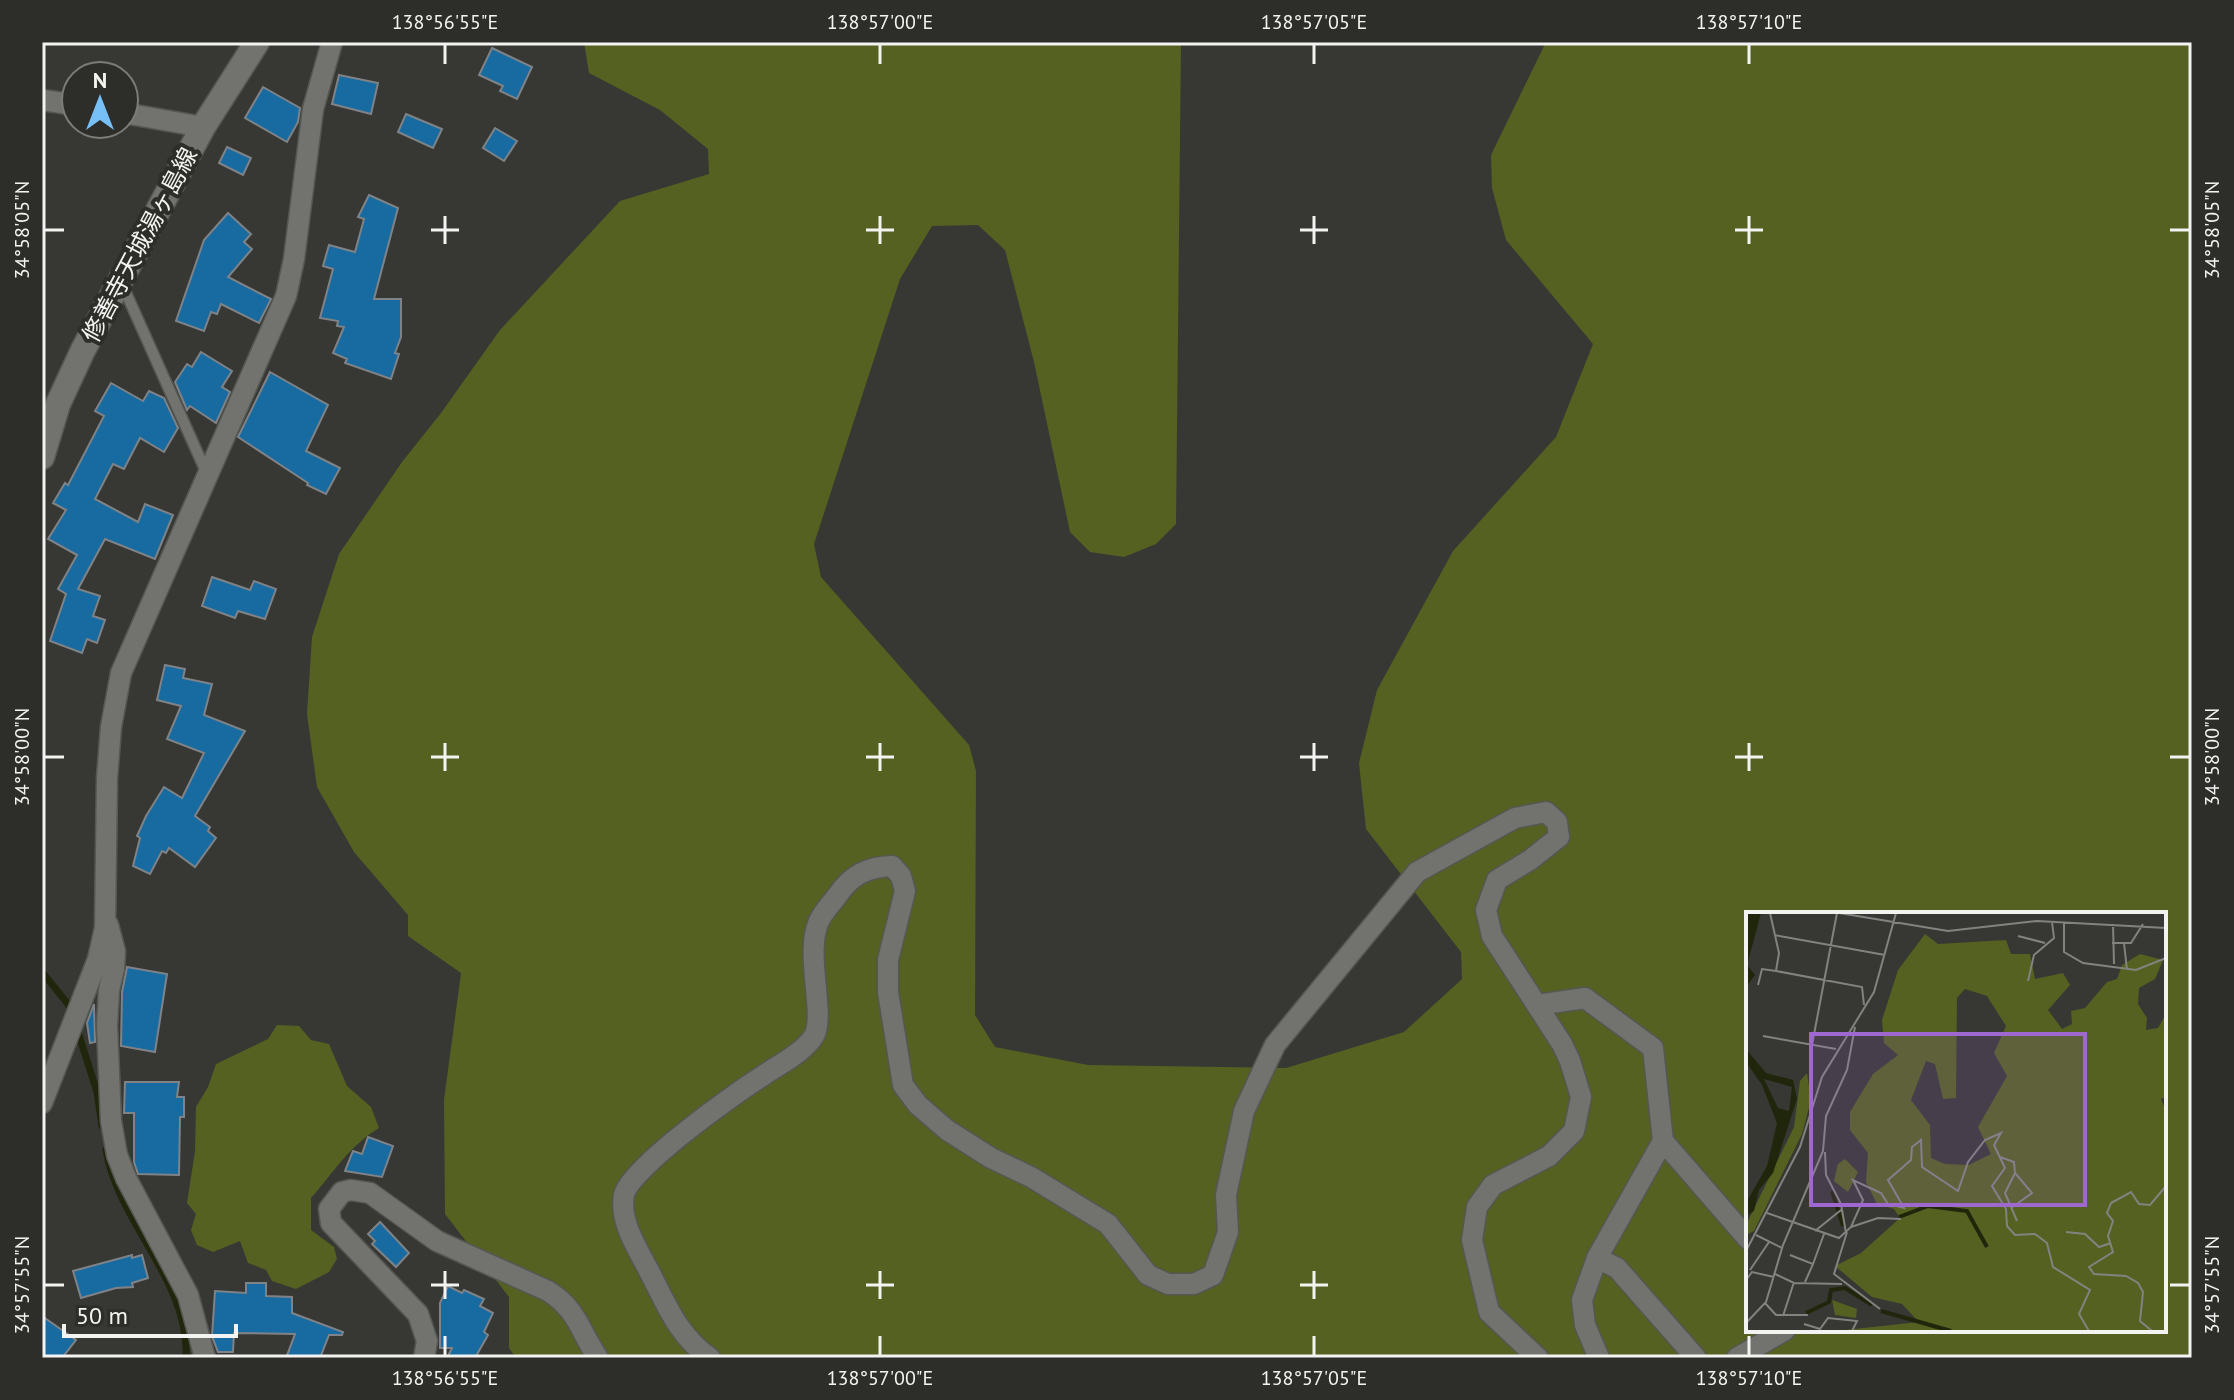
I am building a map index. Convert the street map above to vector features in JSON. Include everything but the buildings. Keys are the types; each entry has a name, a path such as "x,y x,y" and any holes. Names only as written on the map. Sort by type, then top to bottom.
{"main road":[{"name":"修善寺天城湯ヶ島線","path":"42,457 58,404 120,279 203,127 257,42"}],"street":[{"path":"42,1103 98,959 106,917 107,778 111,727 121,673 286,296 294,259 313,109 332,42"},
{"path":"140,116 203,127"},
{"path":"710,1358 692,1346 674,1322 633,1240 623,1211 624,1192 641,1170 674,1142 805,1046 815,1033 814,949 819,922 845,883 865,869 892,866 901,876 905,891 888,960 888,992 903,1085 918,1105 947,1130 991,1158 1031,1177 1108,1224 1148,1275 1168,1284 1194,1284 1213,1275 1228,1232 1226,1195 1244,1111 1275,1045 1417,872 1515,818 1546,812 1557,822 1559,837 1497,880 1486,910 1492,936 1570,1061 1581,1097 1574,1131 1549,1156 1493,1185 1477,1207 1472,1240 1489,1312 1538,1358"},
{"path":"106,917 115,951 107,1026 111,1121 117,1155 133,1192 188,1295 205,1358"},
{"path":"1537,1005 1585,998 1653,1048 1663,1141 1746,1237"},
{"path":"1599,1358 1585,1325 1582,1300 1597,1258 1663,1141"},
{"path":"424,1358 427,1341 418,1314 331,1223 329,1209 342,1192 370,1193 437,1241 548,1291 565,1302 598,1358"},
{"path":"1597,1258 1617,1268 1696,1358"},
{"path":"1737,1358 1782,1332"}],"lane":[{"path":"120,279 208,475"}],"green space":[{"path":"584,42 1181,42 1176,524 1156,544 1124,557 1090,552 1070,532 1034,362 1005,250 978,225 932,226 900,279 814,544 821,577 969,745 976,771 975,1015 995,1047 1088,1065 1286,1068 1404,1032 1462,979 1461,952 1366,829 1359,763 1377,690 1453,551 1556,437 1593,344 1506,240 1492,188 1491,155 1546,42 2192,42 2192,1358 516,1358 509,1348 509,1297 445,1214 444,1100 461,973 408,936 408,915 354,852 317,787 307,714 312,637 339,554 402,462 500,330 620,201 709,174 708,149 660,110 589,73"},
{"path":"277,1025 299,1026 311,1040 329,1044 347,1086 371,1107 379,1128 350,1151 311,1198 311,1230 334,1247 337,1259 329,1272 296,1289 272,1281 266,1270 248,1263 240,1241 213,1252 197,1245 191,1230 196,1214 187,1203 195,1151 196,1107 208,1087 216,1064 268,1039"}],"waterway":[{"path":"42,972 68,1004 72,1014"},
{"path":"76,1026 97,1092 102,1126"},
{"path":"106,1150 124,1202 177,1303 184,1330 186,1358"}]}
